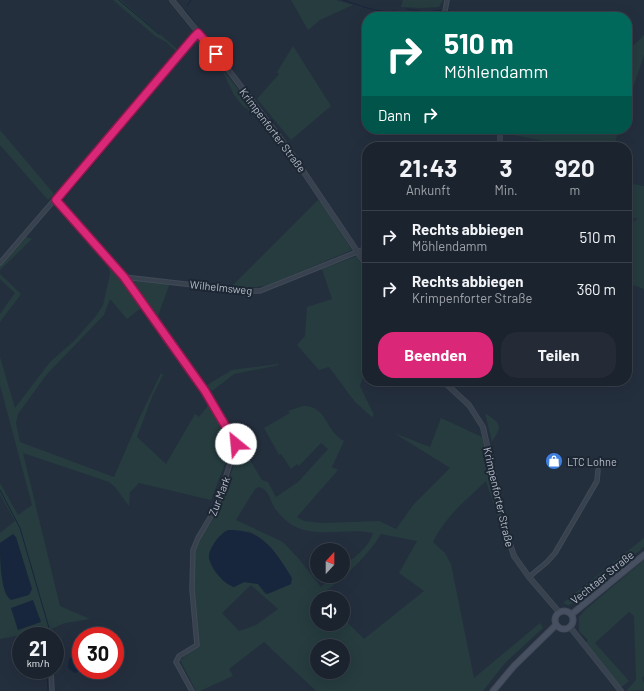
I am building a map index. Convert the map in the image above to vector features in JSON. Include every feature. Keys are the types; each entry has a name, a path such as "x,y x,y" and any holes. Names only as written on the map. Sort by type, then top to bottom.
{"main road":[{"name":"Vechtaer Straße","path":"572,614 644,555"},
{"path":"566,610 572,614 573,621 570,627 562,629 556,625 554,618 559,612 566,610"},
{"path":"492,691 514,666 556,625"}],"street":[{"name":"Krimpenforter Straße","path":"172,0 224,64 289,150 362,258"},
{"path":"445,12 447,0"},
{"path":"0,263 56,200 198,33"},
{"name":"Zur Mark","path":"56,200 124,277 201,385 236,444 216,508 198,538 193,550 192,589 197,645 179,656 176,662 192,691"},
{"name":"Wilhelmsweg","path":"124,277 255,291 265,289 362,250"},
{"name":"Krimpenforter Straße","path":"448,386 474,411 482,427 511,549 529,577 559,612"},
{"path":"529,577 548,562 555,553 597,482 598,470"},
{"path":"570,627 621,691"},
{"path":"51,679 52,691"}],"green space":[{"path":"113,0 121,0 178,50 177,52 166,42 155,36"},
{"path":"291,0 336,0 353,5 320,20 308,30"},
{"path":"403,0 443,0 439,7 421,8 401,7"},
{"path":"644,35 644,55 632,91 632,47"},
{"path":"195,40 200,41 255,111 254,114 243,106 234,95 222,70"},
{"path":"293,46 331,106 291,140 257,99 279,74 277,72"},
{"path":"0,130 54,194 48,200 0,145"},
{"path":"509,134 618,134 615,142 548,142"},
{"path":"633,184 644,186 644,289 632,285 632,223 638,218 632,218"},
{"path":"318,200 352,250 266,286 247,288 232,286"},
{"path":"26,237 32,239 0,270 0,265"},
{"path":"88,240 112,266 142,307 127,319 110,299 104,315 47,374 18,414 16,423 20,442 114,477 161,373 163,375 152,397 137,437 166,464 195,414 199,417 210,403 230,435 228,437 231,441 231,448 211,500 139,483 130,492 129,506 115,487 109,482 23,453 60,606 90,619 65,623 56,627 12,627 12,637 0,639 0,533 15,521 0,494 0,483 18,515 32,505 0,385 0,357 15,408 50,362 74,341 96,316 103,305 110,274 109,268 86,242"},
{"path":"357,256 362,266 362,380 360,386 374,415 372,417 355,402 329,367 319,370 297,345 305,336 307,307 332,299 322,269"},
{"path":"0,274 21,294 0,322 0,314 15,293 0,279"},
{"path":"133,279 170,283 158,316 156,316 130,282"},
{"path":"279,365 234,374 212,391 207,385 232,370"},
{"path":"303,406 311,407 317,410 322,414 333,431 344,441 332,467 338,470 297,517 304,521 321,523 379,521 396,529 414,504 450,468 394,433 430,447 441,418 482,437 502,523 499,521 486,481 450,517 433,542 445,553 451,564 474,678 540,623 543,628 505,663 483,691 316,691 264,642 229,669 233,676 200,691 196,691 180,660 198,646 194,589 195,549 203,533 218,513 239,449 250,460 262,480 268,482 276,497 298,482 328,449 321,443 299,466 297,464 291,469 281,454 279,455 264,428 290,413 288,411","holes":["248,531 256,535 269,547 279,561 291,584 265,594 258,584 244,582 234,587 227,582 212,565","251,585 278,609 256,625 239,631 222,613"]},
{"path":"485,413 499,425 498,432 492,442"},
{"path":"644,538 644,547 574,603 568,605 563,603"},
{"path":"644,560 644,676 642,678 644,690 626,691 636,680 634,616 629,612 595,643 629,681 623,686 619,686 585,643 588,640 579,631 579,617 585,610"}],"water":[{"path":"228,530 250,533 267,544 280,559 292,578 291,584 267,594 258,584 244,582 234,587 226,583 212,567 209,554 215,542"},
{"path":"13,534 16,537 32,589 29,595 11,600 7,596 3,583 0,543"},
{"path":"33,600 41,622 27,627 17,627 11,608"},
{"path":"72,657 72,671 68,668 69,659"}],"waterway":[{"path":"119,0 159,34"},
{"path":"187,6 191,0"},
{"path":"343,0 376,10 389,12 396,11"},
{"path":"407,9 425,12 441,10"},
{"path":"185,10 200,30"},
{"path":"448,11 453,12"},
{"path":"203,34 211,44"},
{"path":"113,260 62,201 183,57"},
{"path":"0,490 20,528 49,627"},
{"path":"47,679 48,691"}],"place":[{"name":"LTC Lohne","path":"554,461"}],"route":[{"path":"216,54 198,33 56,200 124,277 189,367 235,439 236,444"}]}
